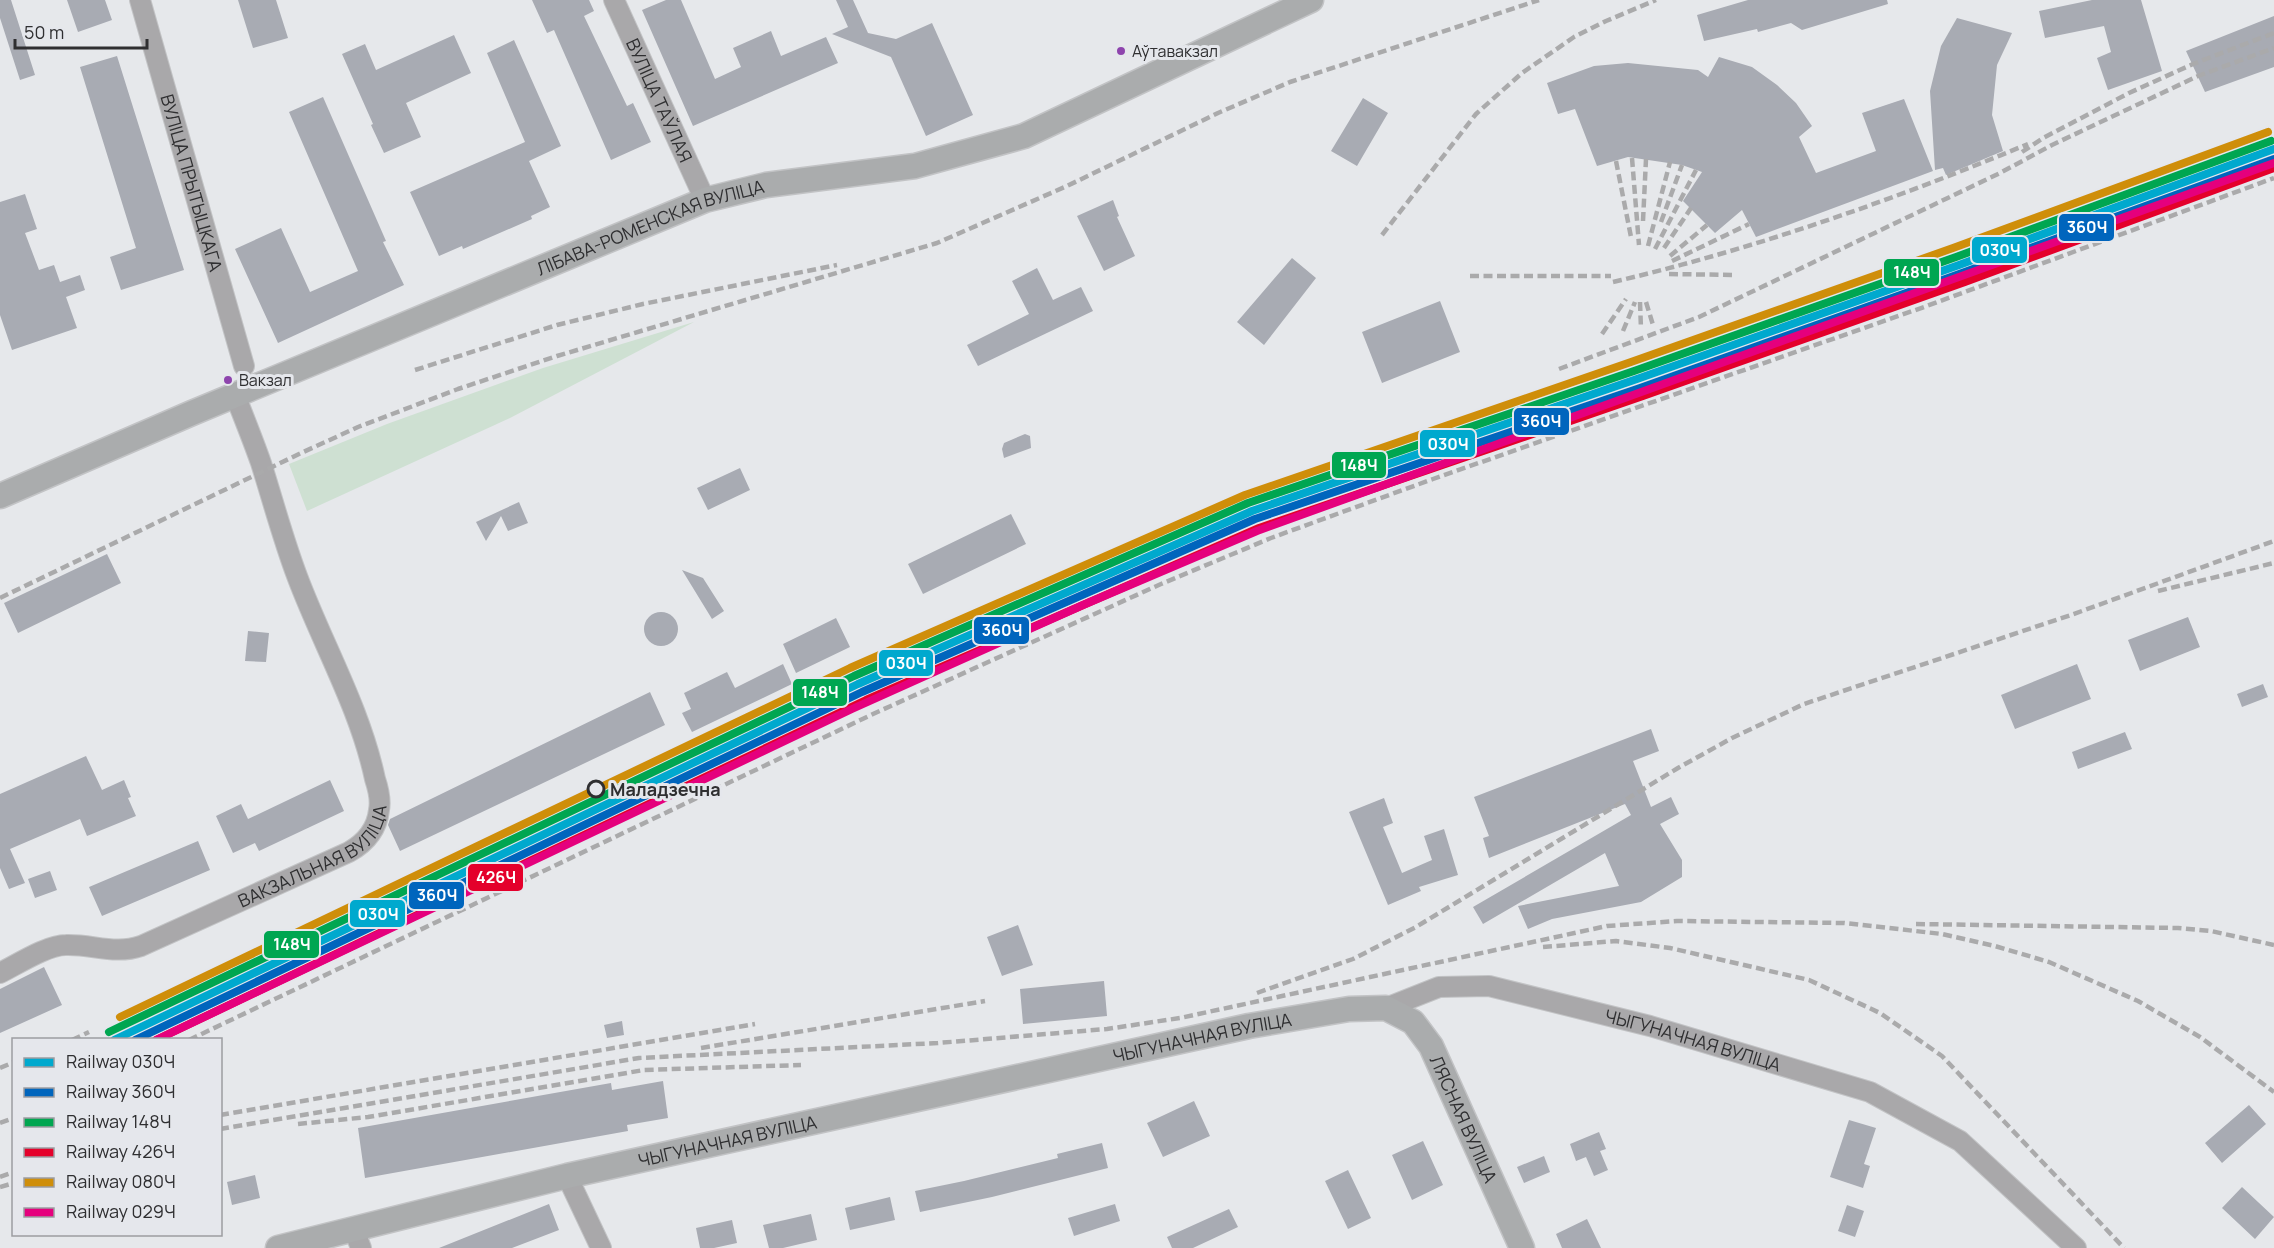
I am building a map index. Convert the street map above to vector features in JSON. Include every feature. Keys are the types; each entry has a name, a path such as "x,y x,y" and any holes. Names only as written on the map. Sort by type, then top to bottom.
{"main road":[{"name":"ЛІБАВА-РОМЕНСКАЯ ВУЛІЦА","path":"0,496 235,395 705,200 766,186 915,166 1024,136 1311,0"},
{"name":"ЧЫГУНАЧНАЯ ВУЛІЦА","path":"278,1248 358,1239 567,1176 1249,1026 1348,1010 1386,1008"},
{"name":"ЛЯСНАЯ ВУЛІЦА","path":"1386,1008 1413,1022 1431,1046 1522,1248"}],"street":[{"name":"ВУЛІЦА ПРЫТЫЦКАГА","path":"140,0 244,366"},
{"name":"ВУЛІЦА ТАЎЛАЯ","path":"614,0 705,200"},
{"name":"ВАКЗАЛЬНАЯ ВУЛІЦА","path":"0,973 47,950 65,945 116,950 128,950 141,946 349,852 360,846 370,835 375,824 380,809 379,794 369,751 298,579 260,460 235,395"},
{"name":"ЧЫГУНАЧНАЯ ВУЛІЦА","path":"1386,1008 1439,987 1489,986 1650,1026 1870,1092 1960,1141 2076,1248"},
{"path":"567,1176 601,1248"}],"green space":[{"path":"694,322 510,418 307,511 289,464 387,424 543,368"}],"building":[{"path":"0,0 11,0 35,75 20,80 0,18"},
{"path":"67,0 105,0 112,20 78,32"},
{"path":"238,0 276,0 288,38 253,48"},
{"path":"532,0 589,0 594,11 584,16 627,106 633,103 651,142 611,160 554,30 547,33"},
{"path":"666,0 681,0 715,79 741,67 733,48 771,31 781,56 826,37 838,63 693,126 642,10"},
{"path":"836,0 853,0 868,33 896,39 932,23 973,115 926,136 891,57 832,34 848,27"},
{"path":"1748,0 1887,0 1888,4 1802,30 1791,23 1758,32 1757,29 1704,41 1697,15"},
{"path":"2092,0 2141,0 2162,71 2108,90 2097,58 2111,52 2104,26 2045,38 2039,11"},
{"path":"2274,16 2274,67 2205,92 2186,51"},
{"path":"1957,18 2012,33 1997,65 1992,115 2003,151 1946,175 1943,168 1935,170 1930,91 1941,46"},
{"path":"454,35 471,73 406,103 421,137 384,153 342,54 365,44 376,70"},
{"path":"514,40 561,146 529,161 550,207 531,216 532,219 463,249 462,246 439,256 410,192 525,142 487,53"},
{"path":"117,56 184,270 121,290 110,257 136,248 80,67"},
{"path":"1719,57 1752,67 1777,85 1796,103 1812,126 1799,137 1816,173 1876,151 1862,113 1904,99 1933,171 1756,237 1742,210 1715,233 1683,201 1702,172 1682,165 1628,157 1597,166 1575,109 1558,114 1547,83 1594,66 1628,63 1698,70 1708,77"},
{"path":"323,97 386,241 383,242 404,285 278,343 235,249 281,228 310,292 358,271 289,112"},
{"path":"1363,98 1388,113 1357,166 1331,151"},
{"path":"25,194 37,229 25,233 39,270 54,265 60,282 80,275 85,290 66,297 77,328 12,350 0,315 0,202"},
{"path":"1113,200 1119,216 1117,217 1135,256 1104,271 1077,216"},
{"path":"1292,258 1316,278 1264,345 1237,322"},
{"path":"1037,268 1053,300 1081,287 1093,311 978,366 967,345 1029,314 1012,281"},
{"path":"1440,301 1460,352 1382,383 1362,332"},
{"path":"1025,434 1030,436 1031,448 1004,458 1002,449 1004,443"},
{"path":"740,468 750,490 708,510 697,488"},
{"path":"519,502 528,523 508,531 501,516 486,541 476,522"},
{"path":"1011,514 1026,544 923,594 908,564"},
{"path":"107,554 121,583 18,633 4,603"},
{"path":"682,570 703,578 724,611 712,619"},
{"path":"661,612 673,617 678,629 673,641 661,646 649,641 644,629 649,617"},
{"path":"2188,617 2200,647 2140,671 2128,640"},
{"path":"836,618 850,647 796,673 783,644"},
{"path":"248,631 269,633 266,662 245,661"},
{"path":"783,664 792,684 692,732 682,713 691,709 684,693 727,672 735,688"},
{"path":"2077,664 2091,699 2015,729 2001,695"},
{"path":"2263,684 2268,697 2242,707 2237,694"},
{"path":"650,692 665,725 400,851 388,825 390,819"},
{"path":"1651,729 1659,751 1633,761 1651,807 1671,797 1679,814 1660,824 1682,860 1682,877 1641,902 1552,919 1528,929 1518,906 1619,886 1605,853 1483,924 1473,907 1631,815 1625,804 1489,858 1483,838 1489,836 1474,797"},
{"path":"2125,732 2132,749 2078,769 2072,752"},
{"path":"86,756 102,790 124,780 131,797 128,798 136,816 87,836 80,819 10,849 25,883 9,889 0,868 0,794"},
{"path":"330,780 344,811 259,851 255,843 233,853 216,816 241,804 248,819"},
{"path":"1384,798 1393,823 1383,827 1402,873 1432,860 1424,836 1444,829 1458,875 1419,887 1421,891 1388,905 1349,812"},
{"path":"198,841 210,870 102,916 89,887"},
{"path":"50,871 57,890 35,898 28,879"},
{"path":"1018,925 1033,965 1002,976 987,937"},
{"path":"44,967 62,1005 0,1033 0,989"},
{"path":"1104,981 1107,1016 1023,1024 1020,989"},
{"path":"622,1021 624,1035 607,1038 604,1025"},
{"path":"663,1081 668,1118 627,1125 628,1131 365,1178 358,1128 611,1083 612,1090"},
{"path":"1194,1101 1210,1136 1163,1157 1147,1123"},
{"path":"2249,1105 2266,1124 2222,1163 2205,1143"},
{"path":"1849,1120 1876,1128 1864,1164 1870,1166 1863,1188 1830,1177"},
{"path":"1599,1132 1606,1149 1600,1151 1608,1170 1594,1176 1586,1157 1576,1161 1570,1144"},
{"path":"1423,1141 1443,1185 1412,1200 1392,1155"},
{"path":"1102,1143 1108,1168 992,1197 920,1212 915,1191 1058,1158 1057,1154"},
{"path":"1544,1156 1550,1172 1524,1183 1517,1167"},
{"path":"1348,1170 1371,1218 1348,1229 1325,1181"},
{"path":"255,1175 260,1198 232,1205 227,1182"},
{"path":"2242,1187 2274,1217 2255,1239 2222,1208"},
{"path":"890,1197 895,1220 850,1230 845,1208"},
{"path":"549,1204 559,1230 512,1248 439,1248"},
{"path":"1115,1204 1120,1221 1074,1236 1068,1218"},
{"path":"1847,1205 1864,1211 1855,1237 1838,1231"},
{"path":"1229,1209 1238,1227 1193,1248 1172,1248 1167,1237"},
{"path":"811,1214 817,1240 783,1248 769,1248 763,1225"},
{"path":"1587,1219 1601,1248 1562,1248 1556,1234"},
{"path":"732,1220 737,1243 714,1248 700,1248 696,1228"}],"railway":[{"path":"0,598 358,427 458,389 557,356 937,243 1067,186 1218,113 1290,82 1539,0"},
{"path":"1382,235 1476,114 1522,73 1574,37 1656,0"},
{"path":"2022,152 2043,138 2129,93 2193,64 2274,33"},
{"path":"1559,369 1699,317 2198,76 2274,48"},
{"path":"1613,282 1719,254 1823,222 1926,185 2028,144"},
{"path":"1632,158 1639,245"},
{"path":"1643,221 1646,159"},
{"path":"1616,161 1631,237"},
{"path":"1648,246 1670,162"},
{"path":"1661,222 1682,165"},
{"path":"1655,249 1696,170"},
{"path":"193,1038 873,714 1161,584 1271,538 1924,307 2274,178"},
{"path":"1664,248 1691,208"},
{"path":"1672,261 1749,224"},
{"path":"1670,256 1707,225"},
{"path":"415,370 557,325 643,304 837,265"},
{"path":"1669,274 1736,275"},
{"path":"1470,276 1611,276"},
{"path":"1602,334 1626,299"},
{"path":"1623,331 1635,302"},
{"path":"1640,302 1641,329"},
{"path":"1646,302 1653,325"},
{"path":"1257,993 1353,959 1416,927 1678,768 1732,738 1804,704 2071,615 2274,541"},
{"path":"2158,591 2274,563"},
{"path":"222,1129 639,1058 938,1043 1107,1029 1180,1018 1607,926 1677,921 1844,923 1942,934 1995,946 2049,962 2138,1001 2200,1037 2274,1092"},
{"path":"1916,924 2178,928 2211,931 2274,945"},
{"path":"1543,947 1616,941 1670,948 1809,980 1880,1013 1942,1056 2124,1248"},
{"path":"701,1048 985,1001"},
{"path":"222,1115 755,1024"},
{"path":"76,1038 89,1032"},
{"path":"0,1068 12,1063"},
{"path":"298,1124 368,1117 644,1070 801,1065"},
{"path":"0,1123 12,1119"},
{"path":"0,1177 12,1173"},
{"path":"0,1187 12,1184"}],"rail line":[{"name":"080Ч","path":"120,1017 850,668 1245,495 1953,248 2268,132"},
{"name":"148Ч","path":"109,1032 854,676 1248,503 1634,371 1956,257 2271,141"},
{"name":"030Ч","path":"118,1038 858,684 1252,511 1637,379 1959,265 2274,149"},
{"name":"360Ч","path":"139,1038 862,692 1255,519 1640,388 2274,159"},
{"name":"029Ч","path":"160,1038 852,709 1083,605 1257,531 2274,163"},
{"name":"426Ч","path":"160,1038 866,700 1259,528 1965,282 2274,168"}],"place":[{"name":"Аўтавакзал","path":"1121,51"},
{"name":"Вакзал","path":"228,380"},
{"name":"Маладзечна","path":"596,789"}]}
